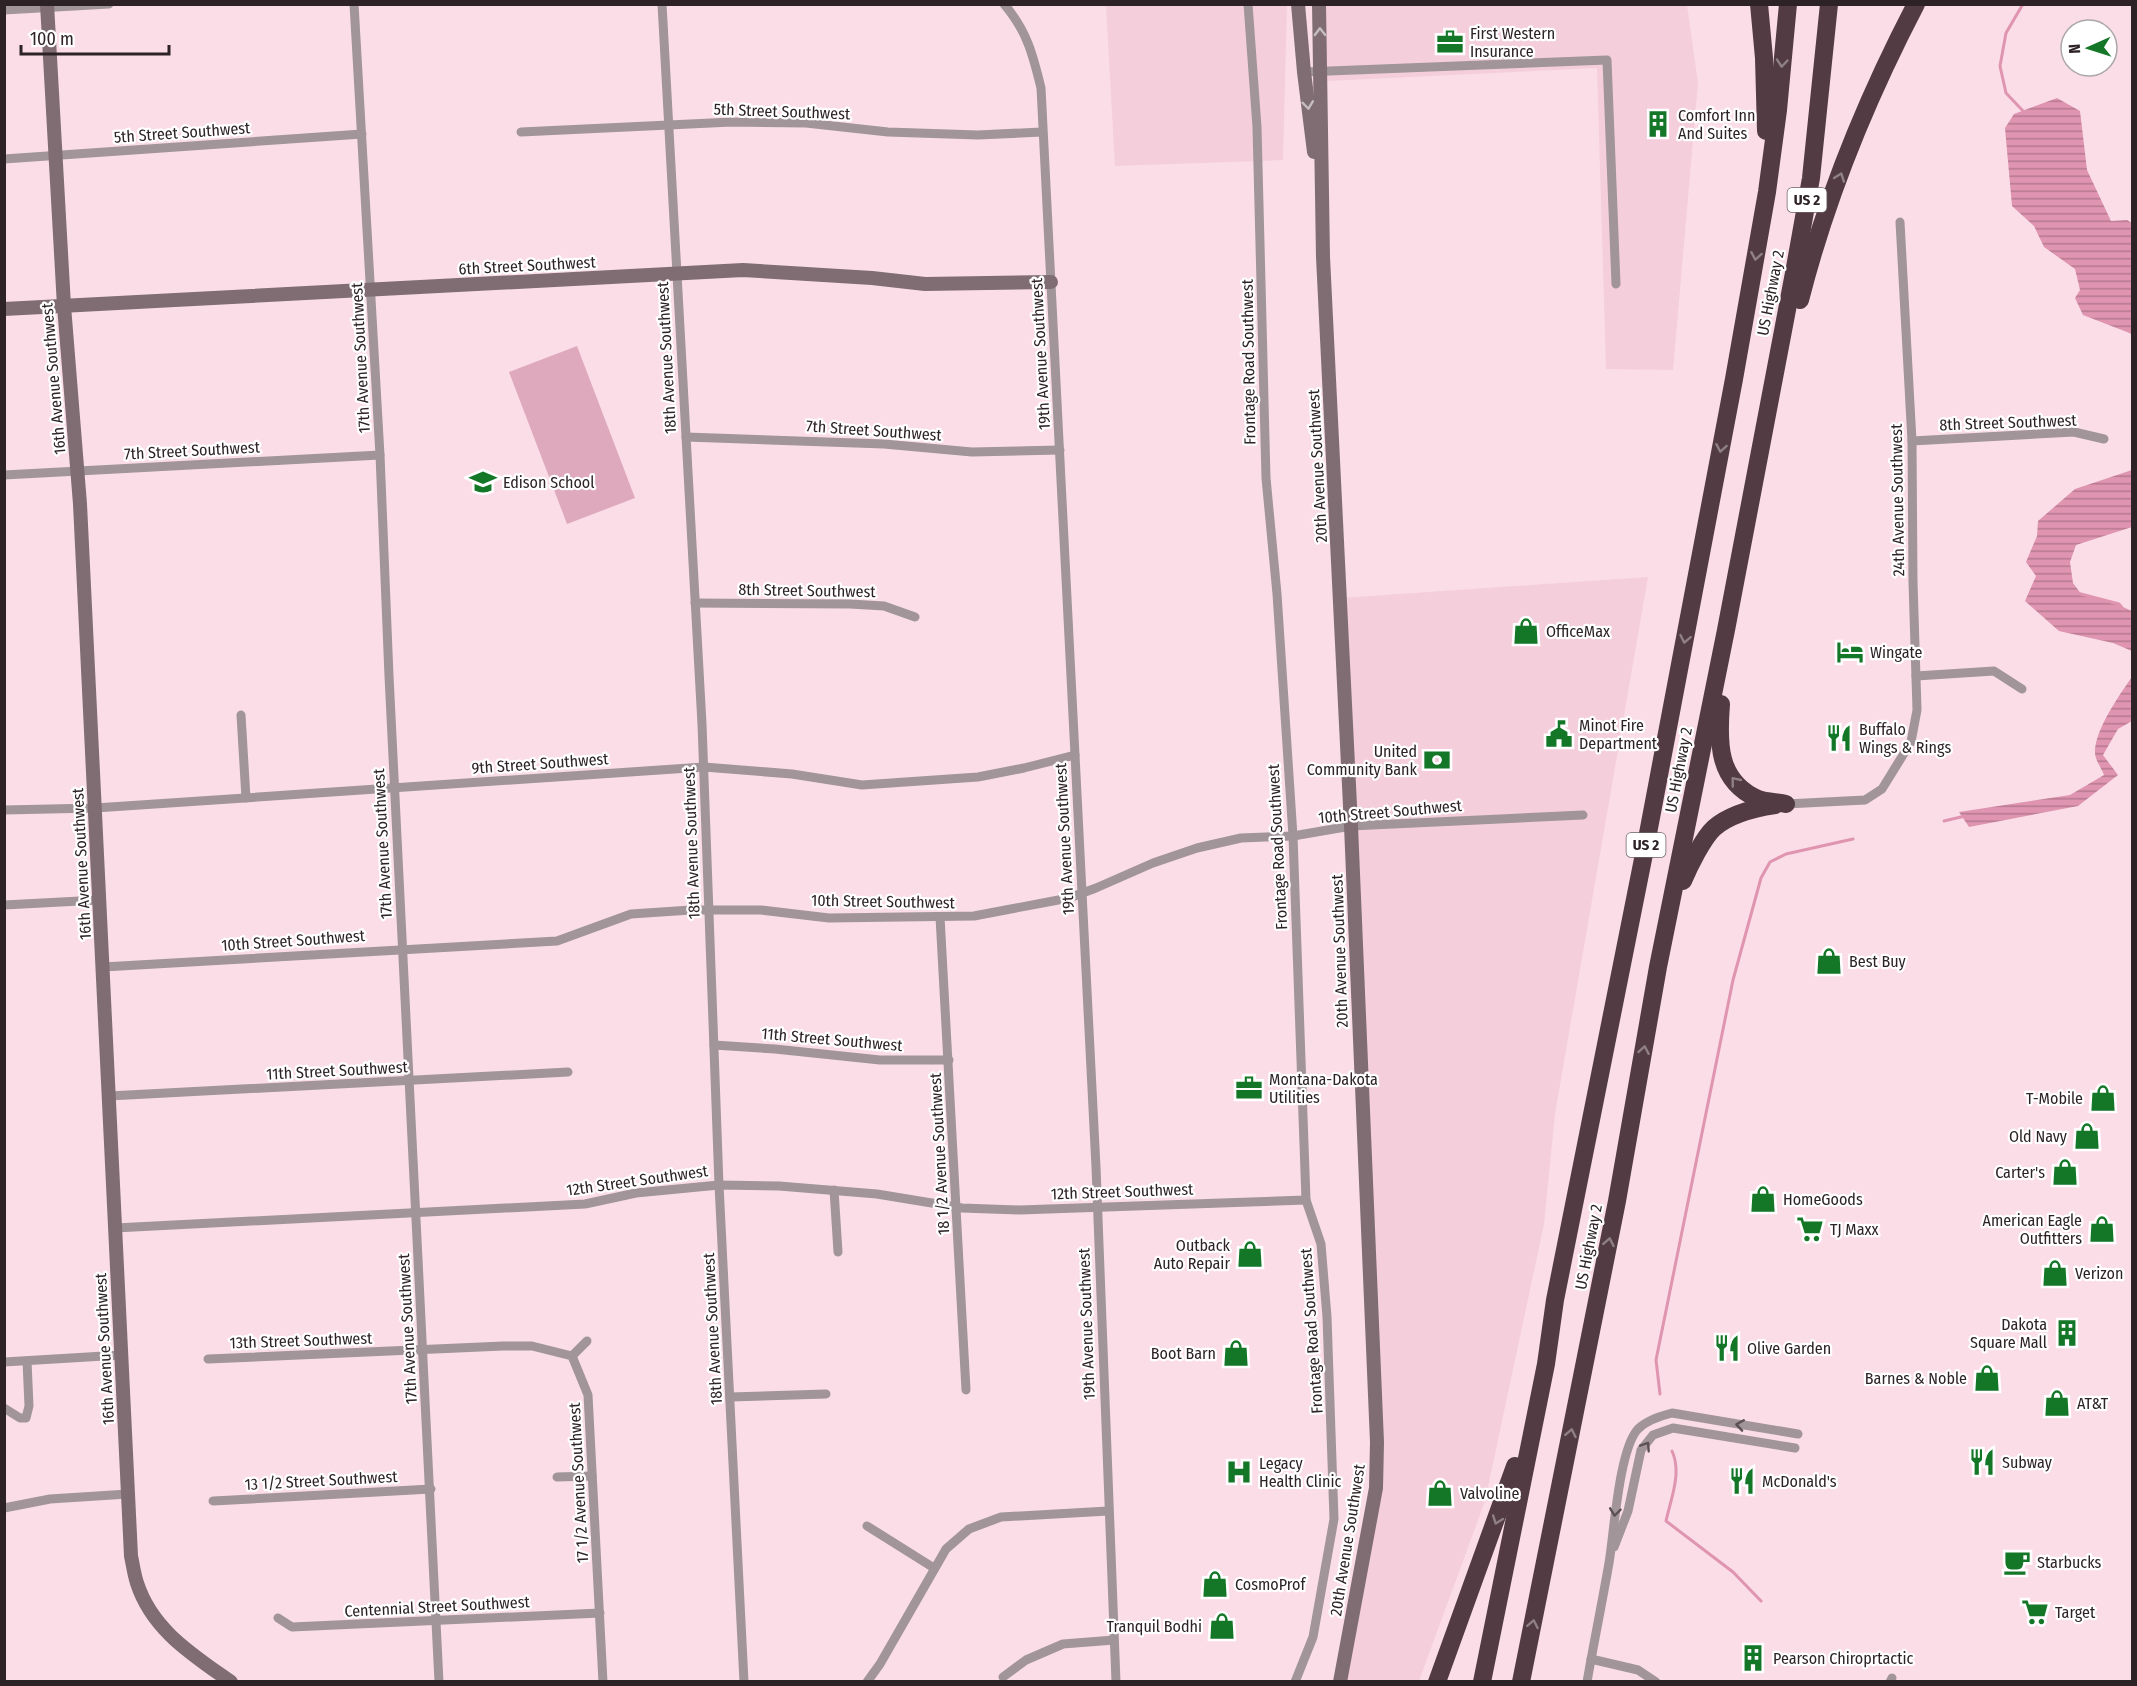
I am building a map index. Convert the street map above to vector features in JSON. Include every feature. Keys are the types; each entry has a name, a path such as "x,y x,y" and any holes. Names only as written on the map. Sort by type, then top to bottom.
{"highway":[{"path":"1759,4 1767,128 1761,228"},
{"name":"US Highway 2","path":"1482,1682 1546,1364 1555,1300 1697,579 1761,228 1778,110 1788,4"},
{"name":"US Highway 2","path":"1521,1682 1617,1201 1811,178 1829,4"},
{"path":"1771,393 1786,353 1801,294 1827,211 1873,91 1916,4"},
{"path":"1726,630 1719,721 1719,747 1723,763 1736,785 1759,799 1786,804"},
{"path":"1670,912 1692,862 1713,828 1739,814 1763,807 1786,804"},
{"path":"1437,1682 1511,1480 1546,1364"}],"street":[{"path":"4,10 109,4"},
{"name":"17th Avenue Southwest","path":"354,4 380,455 439,1682"},
{"name":"18th Avenue Southwest","path":"662,4 704,767 719,1185 744,1682"},
{"name":"19th Avenue Southwest","path":"1004,4 1014,15 1028,39 1041,88 1098,1207 1116,1682"},
{"name":"Frontage Road Southwest","path":"1248,4 1257,127 1266,478 1277,594 1293,836 1306,1200 1321,1244 1328,1317 1334,1519 1312,1637 1295,1682"},
{"name":"20th Avenue Southwest","path":"1298,4 1322,216"},
{"name":"20th Avenue Southwest","path":"1320,4 1322,216 1352,826 1358,1026 1377,1442 1376,1488 1340,1682"},
{"name":"16th Avenue Southwest","path":"47,6 64,306 78,472 131,1556 137,1583 160,1625 182,1648 231,1682"},
{"path":"1304,72 1607,60 1616,284"},
{"name":"5th Street Southwest","path":"521,132 668,124 806,123 888,132 978,135 1042,132"},
{"name":"5th Street Southwest","path":"4,159 362,134"},
{"name":"24th Avenue Southwest","path":"1786,804 1865,800 1882,789 1911,742 1917,710 1912,441 1900,222"},
{"name":"6th Street Southwest","path":"4,309 743,270 860,277 925,284 1051,282"},
{"name":"8th Street Southwest","path":"1912,441 2074,432 2103,439"},
{"name":"7th Street Southwest","path":"686,437 873,444 972,452 1060,450"},
{"name":"7th Street Southwest","path":"4,474 380,455"},
{"name":"8th Street Southwest","path":"695,603 884,606 915,617"},
{"path":"1916,676 1994,671 2022,689"},
{"path":"241,715 246,798"},
{"name":"9th Street Southwest","path":"4,810 95,808 704,767 792,774 862,785 978,777 1075,755"},
{"name":"10th Street Southwest","path":"103,967 403,948 558,941 632,914 709,909 761,910 829,918 974,916 1032,906 1082,893 1154,862 1197,848 1241,838 1293,836 1352,826 1583,815"},
{"path":"4,905 99,900"},
{"name":"18 1/2 Avenue Southwest","path":"940,917 966,1390"},
{"name":"11th Street Southwest","path":"714,1045 880,1060 949,1060"},
{"name":"11th Street Southwest","path":"109,1096 568,1072"},
{"name":"12th Street Southwest","path":"115,1228 585,1204 636,1193 719,1185 834,1190 877,1194 956,1208 1020,1210 1306,1200"},
{"path":"834,1190 838,1252"},
{"path":"572,1356 587,1341"},
{"name":"13th Street Southwest","path":"208,1359 503,1346 532,1346 572,1356"},
{"path":"4,1362 121,1355"},
{"name":"17 1/2 Avenue Southwest","path":"572,1356 588,1395 603,1682"},
{"path":"4,1408 20,1418 26,1418 29,1406 27,1361"},
{"path":"730,1397 826,1394"},
{"path":"1587,1682 1609,1560 1616,1504 1629,1443 1639,1428 1656,1418 1672,1413 1798,1434"},
{"path":"1609,1560 1628,1511 1641,1450 1653,1435 1673,1428 1795,1449"},
{"path":"557,1477 592,1476"},
{"name":"13 1/2 Street Southwest","path":"213,1501 431,1489"},
{"path":"4,1508 50,1499 128,1494"},
{"path":"867,1682 880,1664 946,1549 969,1529 1001,1517 1108,1511"},
{"path":"867,1526 934,1568"},
{"name":"Centennial Street Southwest","path":"278,1618 292,1627 600,1613"},
{"path":"1003,1677 1026,1659 1063,1644 1114,1640"},
{"path":"1591,1659 1638,1670 1656,1682"}],"shaded area":[{"path":"1106,5 1287,5 1283,160 1115,166"},
{"path":"1324,5 1687,5 1698,83 1673,370 1606,369 1597,68 1327,81"},
{"path":"2057,98 2080,111 2087,170 2111,221 2127,220 2132,223 2132,334 2083,315 2075,298 2080,290 2075,269 2044,247 2034,226 2012,206 2005,128 2014,114"},
{"path":"577,346 635,498 567,524 509,372"},
{"path":"2132,470 2132,527 2076,545 2070,562 2073,583 2082,595 2132,611 2132,651 2113,643 2059,631 2025,601 2036,576 2026,562 2037,536 2038,521 2075,489"},
{"path":"1648,577 1555,1114 1544,1224 1485,1501 1419,1681 1342,1681 1377,1491 1341,598"},
{"path":"2132,677 2132,721 2118,729 2103,755 2118,775 2078,806 1969,827 1959,812 2070,795 2104,775 2095,756 2096,744 2103,724"}],"waterway":[{"path":"2023,4 2006,33 2000,66 2006,93 2024,112"},
{"path":"2077,593 2119,604 2123,609"},
{"path":"1944,821 1965,816"},
{"path":"1660,1394 1656,1360 1733,980 1761,878 1770,862 1786,854 1853,839"},
{"path":"1672,1451 1676,1477 1666,1521 1733,1572 1761,1601"}],"place":[{"name":"First Western Insurance","path":"1450,42"},
{"name":"Comfort Inn And Suites","path":"1658,124"},
{"name":"Edison School","path":"483,482"},
{"name":"OfficeMax","path":"1526,631"},
{"name":"Wingate","path":"1850,652"},
{"name":"Minot Fire Department","path":"1559,734"},
{"name":"Buffalo Wings & Rings","path":"1839,738"},
{"name":"United Community Bank","path":"1437,760"},
{"name":"Best Buy","path":"1829,961"},
{"name":"Montana-Dakota Utilities","path":"1249,1088"},
{"name":"T-Mobile","path":"2103,1098"},
{"name":"Old Navy","path":"2087,1136"},
{"name":"Carter's","path":"2065,1172"},
{"name":"HomeGoods","path":"1763,1199"},
{"name":"TJ Maxx","path":"1810,1229"},
{"name":"American Eagle Outfitters","path":"2102,1229"},
{"name":"Outback Auto Repair","path":"1250,1254"},
{"name":"Verizon","path":"2055,1273"},
{"name":"Dakota Square Mall","path":"2067,1333"},
{"name":"Olive Garden","path":"1727,1348"},
{"name":"Boot Barn","path":"1236,1353"},
{"name":"Barnes & Noble","path":"1987,1378"},
{"name":"AT&T","path":"2057,1403"},
{"name":"Subway","path":"1982,1462"},
{"name":"Legacy Health Clinic","path":"1239,1472"},
{"name":"McDonald's","path":"1742,1481"},
{"name":"Valvoline","path":"1440,1493"},
{"name":"Starbucks","path":"2017,1562"},
{"name":"CosmoProf","path":"1215,1584"},
{"name":"Target","path":"2035,1612"},
{"name":"Tranquil Bodhi","path":"1222,1626"},
{"name":"Pearson Chiroprtactic","path":"1753,1658"}]}
